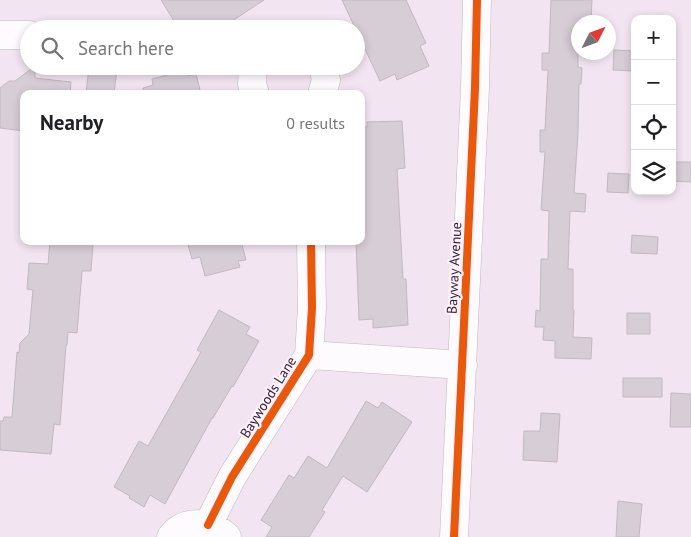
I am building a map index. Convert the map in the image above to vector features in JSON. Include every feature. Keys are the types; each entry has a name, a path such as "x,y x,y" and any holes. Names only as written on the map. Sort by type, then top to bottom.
{"street":[{"name":"Bayway Avenue","path":"454,537 475,88 477,0"},
{"path":"0,35 20,36"},
{"path":"253,75 254,90"},
{"path":"323,90 326,80 325,75"},
{"name":"Baywoods Lane","path":"171,537 174,532 189,525 217,531 232,477 309,355 312,308 311,245"},
{"name":"Baywoods Lane","path":"309,355 462,365"}],"building":[{"path":"161,0 264,0 234,20 173,20"},
{"path":"342,0 406,0 426,43 420,46 429,66 397,80 395,74 380,81 365,49 365,20 351,20"},
{"path":"551,0 592,0 591,15 571,15 571,60 578,60 578,67 582,68 581,84 579,84 574,193 586,194 585,212 570,211 568,269 573,269 573,337 592,338 591,359 555,358 555,341 543,340 544,327 535,327 536,310 540,311 541,259 548,259 549,211 541,210 545,152 540,152 540,130 545,130 548,70 542,70 542,53 549,53"},
{"path":"616,50 631,51 631,71 613,70"},
{"path":"23,75 35,75 35,78 71,82 70,90 20,90 20,130 0,128 0,88 9,81 15,81"},
{"path":"88,75 116,75 114,90 86,90"},
{"path":"167,75 196,75 200,90 143,90 143,88 153,85 152,79"},
{"path":"402,121 405,168 397,169 403,279 406,279 408,325 373,328 373,319 359,320 356,245 365,245 365,127 367,127 367,122"},
{"path":"676,162 691,162 691,182 676,181"},
{"path":"608,173 629,174 628,193 607,192"},
{"path":"632,235 658,237 657,254 631,253"},
{"path":"50,245 93,245 91,271 82,271 77,333 68,332 60,425 54,424 51,454 0,450 0,421 3,421 4,417 12,417 17,352 19,353 20,343 29,334 33,290 27,289 29,263 48,264"},
{"path":"188,245 242,245 246,260 238,261 240,267 205,276 200,257 192,259"},
{"path":"219,310 250,327 246,334 259,341 233,387 212,418 165,504 150,495 144,507 114,487 139,441 148,446 201,352 197,350"},
{"path":"627,313 650,313 650,334 627,334"},
{"path":"623,378 662,378 662,397 623,397"},
{"path":"671,393 691,394 691,427 670,427"},
{"path":"366,401 378,408 382,402 412,422 367,492 343,476 322,510 325,512 309,537 266,537 272,527 261,520 289,475 294,478 308,456 327,468"},
{"path":"541,413 560,414 557,462 523,460 524,431 540,431"},
{"path":"618,501 642,504 639,537 616,537"}],"cycle path":[{"path":"454,537 475,88 477,0"},
{"path":"208,525 232,477 309,355 312,308 311,245"}]}
